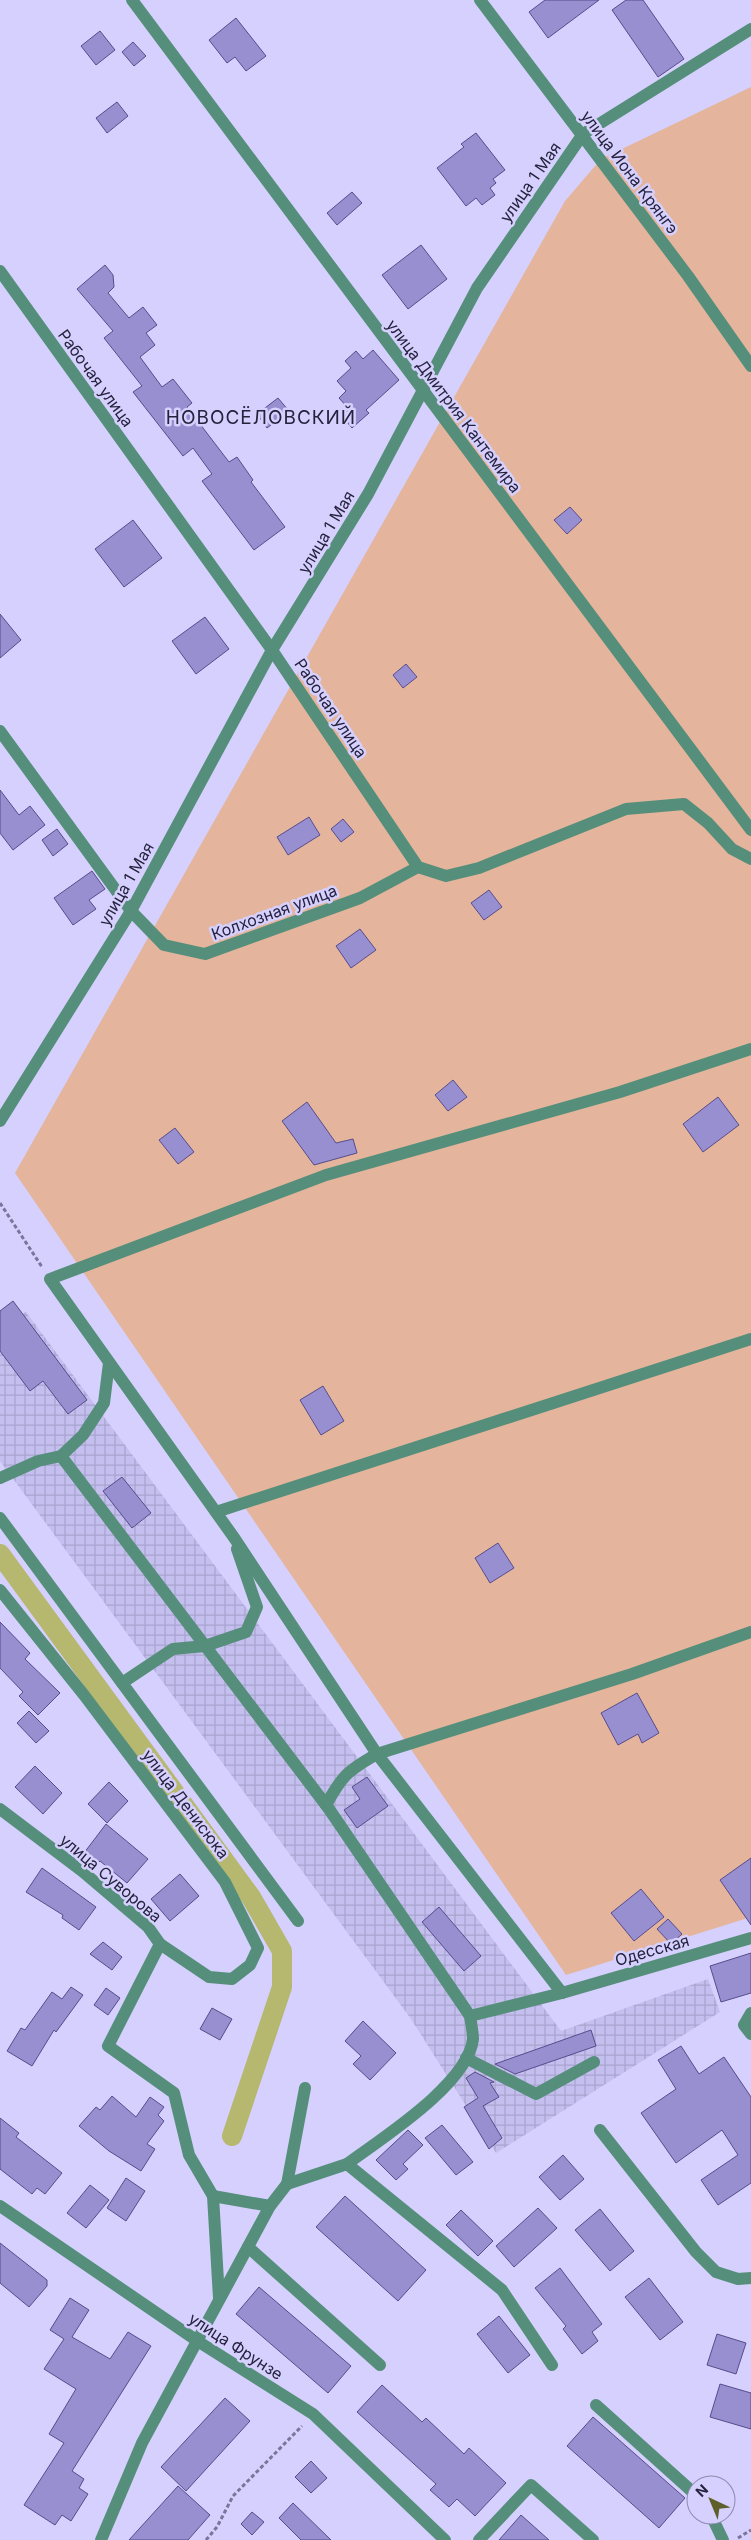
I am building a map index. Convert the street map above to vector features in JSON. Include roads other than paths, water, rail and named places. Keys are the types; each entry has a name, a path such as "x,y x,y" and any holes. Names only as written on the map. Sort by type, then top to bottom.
{"street":[{"name":"улица Дмитрия Кантемира","path":"132,0 422,392 570,586 751,830"},
{"name":"улица Иона Крянгэ","path":"480,0 583,134 688,276 751,366"},
{"name":"улица 1 Мая","path":"0,1120 130,912 272,650 368,494 476,288 583,134 751,29"},
{"name":"Рабочая улица","path":"0,271 272,650 418,867"},
{"name":"Колхозная улица","path":"0,731 130,912 164,945 205,954 360,898 418,867"},
{"path":"418,867 446,876 479,868 626,809 684,804 708,823 732,849 751,859"},
{"path":"562,1993 376,1754 235,1539 50,1279 326,1175 620,1092 751,1049"},
{"path":"216,1512 751,1339"},
{"path":"0,1478 38,1461 61,1456 83,1435 104,1403 110,1363"},
{"path":"61,1456 326,1806 470,2016 473,2039 462,2068 421,2110 347,2164 287,2184"},
{"path":"0,1518 298,1921"},
{"path":"122,1683 173,1649 205,1646 246,1632 257,1608 244,1573 235,1539"},
{"name":"улица Денисюка","path":"0,1590 84,1695 226,1882 258,1948 250,1965 232,1978 209,1977 160,1944"},
{"path":"326,1806 340,1779 350,1769 376,1754 632,1674 751,1632"},
{"name":"улица Суворова","path":"0,1809 82,1871 148,1927 160,1944 108,2046 174,2093 189,2155 213,2196 219,2298"},
{"name":"Одесская","path":"470,2016 562,1993 751,1938"},
{"path":"751,2013 744,2025 751,2034"},
{"path":"466,2058 536,2094 594,2062"},
{"path":"101,2540 142,2443 199,2342 219,2298 270,2206 287,2184 305,2088"},
{"path":"600,2130 696,2252 716,2272 738,2279 751,2278"},
{"path":"347,2164 502,2290 552,2365"},
{"path":"213,2196 270,2206"},
{"name":"улица Фрунзе","path":"0,2206 199,2342 313,2414 438,2538"},
{"path":"248,2247 380,2365"},
{"path":"596,2405 686,2486"},
{"path":"479,2540 531,2486 592,2540"},
{"path":"716,2525 723,2540"}],"waterway":[{"path":"0,1554 251,1897 282,1951 282,1987 232,2136"}],"district":[{"name":"НОВОСЁЛОВСКИЙ","path":"261,417"}]}
